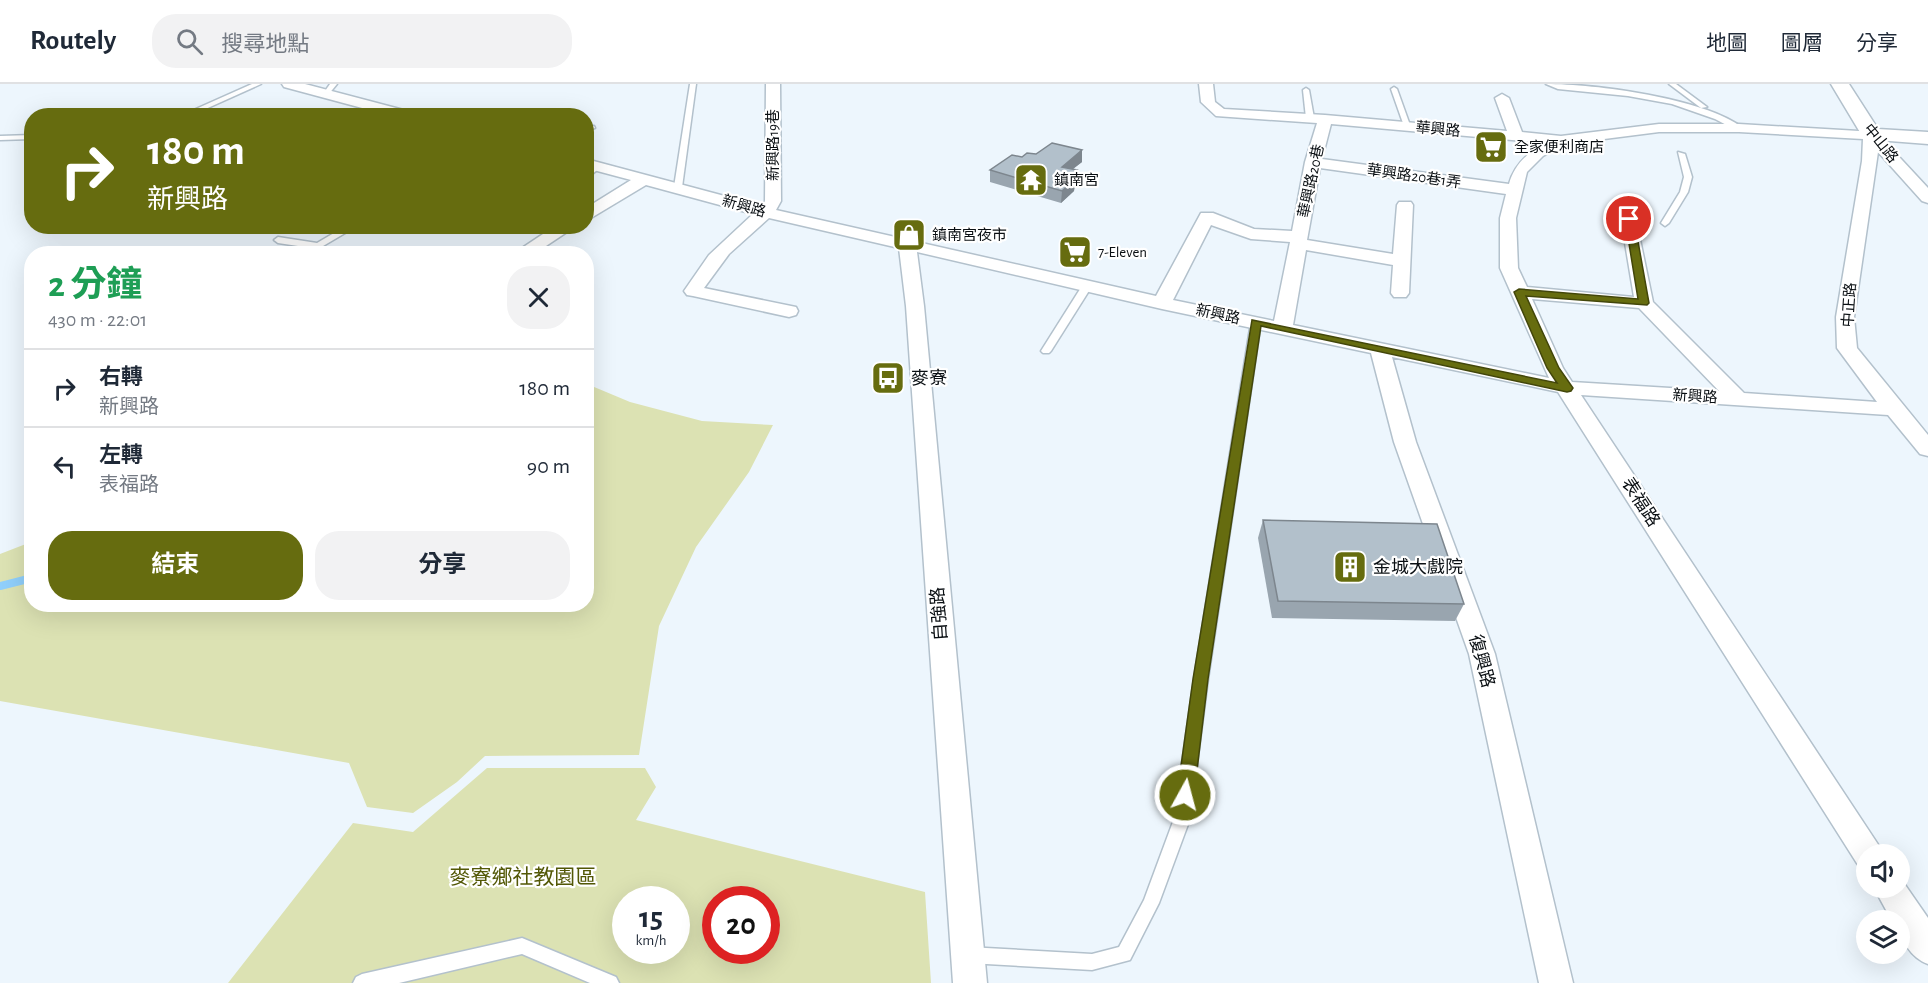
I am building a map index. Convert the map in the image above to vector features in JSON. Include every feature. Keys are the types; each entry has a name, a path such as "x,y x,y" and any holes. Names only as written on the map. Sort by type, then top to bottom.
{"street":[{"path":"289,84 330,89 386,108"},
{"name":"新興路19巷","path":"767,213 773,201 773,84"},
{"name":"華興路","path":"1206,84 1206,100 1210,106 1221,113 1318,118 1561,140 1659,128 1739,128 1871,135"},
{"name":"中山路","path":"1840,84 1871,135 1928,198"},
{"path":"1502,98 1516,135"},
{"name":"華興路20巷","path":"1283,326 1313,162 1318,118"},
{"path":"1871,135 1928,138"},
{"name":"中正路","path":"1871,135 1870,161 1845,317 1847,348 1928,449"},
{"name":"表福路","path":"1561,140 1538,153 1520,171 1508,218 1509,268 1519,292 1553,368 1862,844"},
{"name":"華興路20巷1弄","path":"1313,162 1515,190"},
{"name":"新興路","path":"594,169 644,179 767,213 1162,303 1283,326 1567,388 1894,409"},
{"path":"594,211 644,179"},
{"path":"1400,293 1405,205"},
{"path":"767,213 743,231 698,279 693,291 789,311"},
{"path":"1162,303 1207,217 1251,234 1298,241"},
{"path":"1629,219 1644,303 1738,399"},
{"path":"534,246 555,234"},
{"name":"華興路20巷","path":"1298,241 1403,261"},
{"name":"自強路","path":"908,245 915,306 970,983"},
{"path":"1519,292 1644,303"},
{"name":"復興路","path":"1380,348 1405,442 1482,654 1556,983"},
{"path":"1896,898 1928,948"}],"lane":[{"path":"202,108 258,84"},
{"path":"678,188 693,84"},
{"path":"1549,84 1558,87 1659,98 1712,113"},
{"path":"1672,84 1712,113 1739,128"},
{"path":"1394,89 1408,126"},
{"path":"1306,90 1318,118"},
{"path":"0,138 24,137"},
{"path":"1665,223 1684,192 1688,177 1681,154"},
{"path":"278,240 318,246 339,234"},
{"path":"1046,351 1087,285"},
{"path":"967,955 1092,962 1124,954 1150,903 1182,819 1201,679 1256,322"},
{"path":"362,983 522,945 610,983"}],"green space":[{"path":"594,387 630,402 702,421 773,425 749,472 696,547 659,626 639,755 485,756 457,782 413,813 367,807 349,763 0,701 0,554 24,545 24,612 594,612"},
{"name":"麥寮鄉社教園區","path":"487,768 645,768 656,787 636,820 925,892 931,983 228,983 353,823 413,832"}],"building":[{"path":"1052,143 1082,150 1062,167 1077,170 1069,177 1075,179 1062,191 990,170 1012,155 1022,157 1027,153 1036,154"},
{"name":"金城大戲院","path":"1263,520 1437,524 1464,604 1278,601"}],"waterway":[{"path":"0,586 24,580"}],"place":[{"name":"全家便利商店","path":"1491,147"},
{"name":"鎮南宮","path":"1031,180"},
{"name":"鎮南宮夜市","path":"909,235"},
{"name":"7-Eleven","path":"1075,252"},
{"name":"麥寮","path":"888,378"},
{"name":"金城大戲院","path":"1350,567"}],"route":[{"path":"1185,795 1256,322 1567,388 1553,368 1519,292 1644,303 1629,219"}]}
